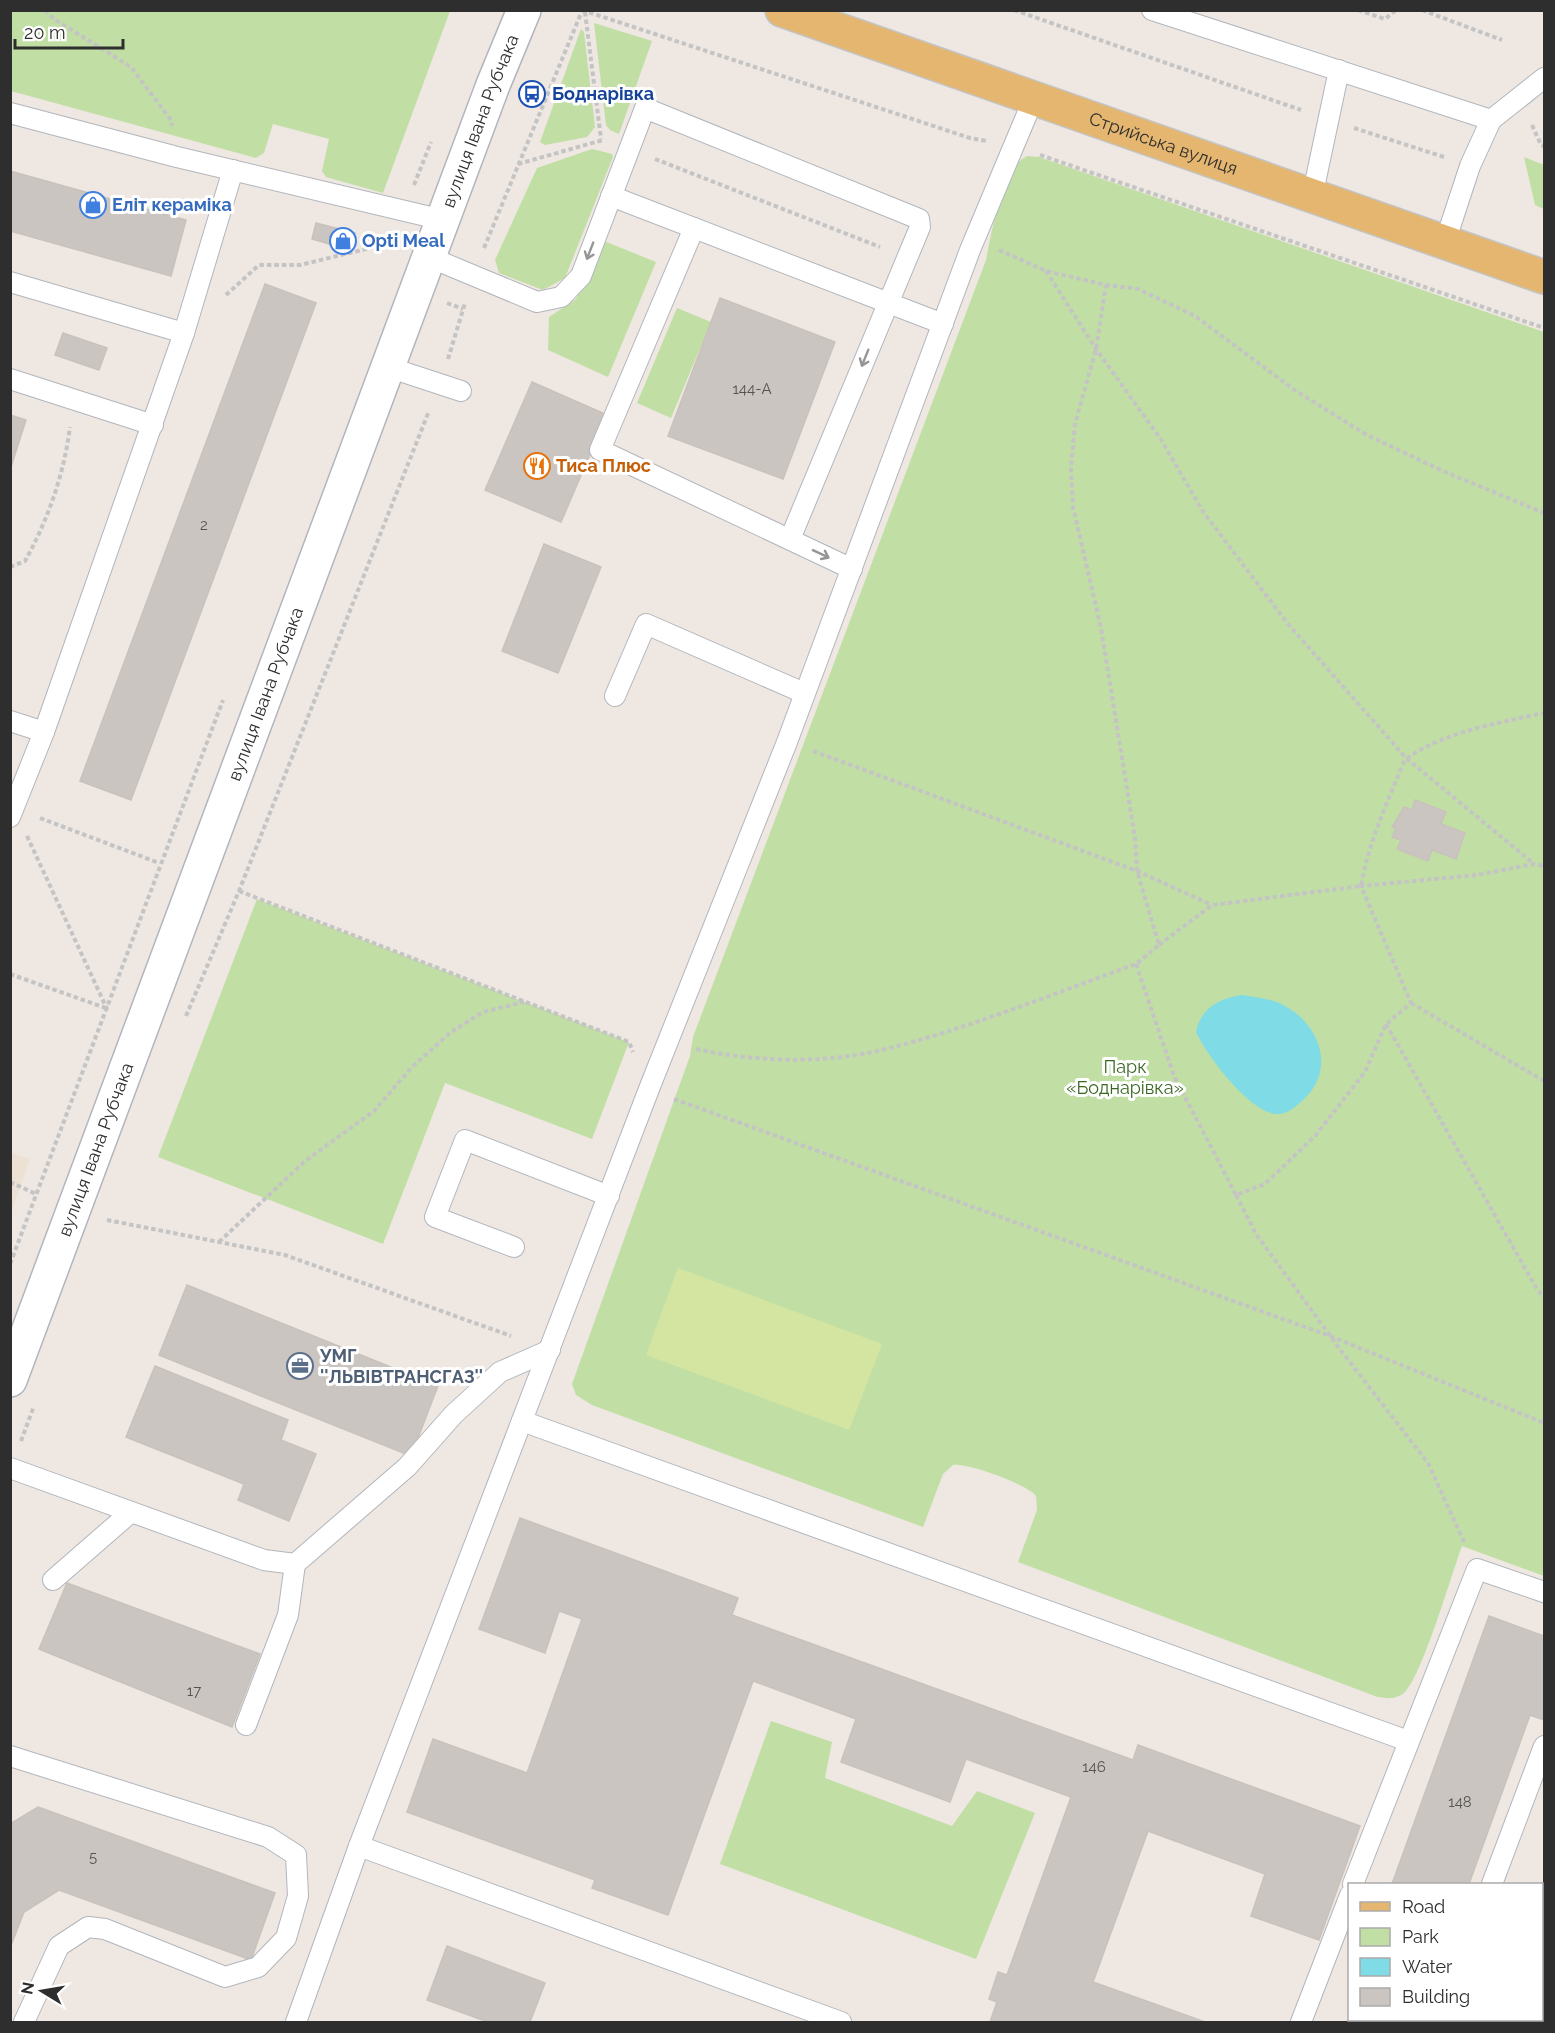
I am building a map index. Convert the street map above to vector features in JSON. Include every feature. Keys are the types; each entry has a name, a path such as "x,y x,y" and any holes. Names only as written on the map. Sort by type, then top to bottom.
{"main road":[{"name":"Стрийська вулиця","path":"782,10 1033,100 1545,277"}],"street":[{"name":"вулиця Івана Рубчака","path":"10,1380 442,220 524,10"}],"lane":[{"path":"1152,10 1491,120"},
{"path":"1312,196 1339,70"},
{"path":"1445,242 1470,166 1491,120 1545,78"},
{"path":"296,2022 359,1846 648,1089 787,742 970,250 1033,100"},
{"path":"429,257 537,302 561,297 581,276 645,108 919,219 920,227 790,539"},
{"path":"10,113 177,157 442,220"},
{"path":"12,813 44,732 153,424 184,333 234,170"},
{"path":"611,196 943,324"},
{"path":"694,228 600,450 852,569"},
{"path":"10,282 184,333"},
{"path":"388,367 461,391"},
{"path":"10,379 153,424"},
{"path":"615,696 646,624 804,693"},
{"path":"10,721 44,732"},
{"path":"514,1247 435,1217 465,1140 609,1196"},
{"path":"246,1725 288,1615 295,1564 407,1467 454,1414 500,1372 550,1350"},
{"path":"522,1421 1408,1741"},
{"path":"11,1468 264,1560 295,1564"},
{"path":"53,1580 130,1513"},
{"path":"1353,1883 1477,1569 1545,1592"},
{"path":"1492,1883 1545,1746"},
{"path":"10,1756 268,1837 296,1855 298,1896 286,1938 258,1967 225,1977 105,1929 88,1927 59,1946 24,2022"},
{"path":"359,1846 841,2022"},
{"path":"1301,2022 1348,1900"}],"path":[{"path":"45,10 131,67 171,120 177,157"},
{"path":"1014,10 1327,119 1470,166"},
{"path":"1358,10 1385,19 1396,10"},
{"path":"1422,10 1502,40"},
{"path":"482,253 544,99 583,11"},
{"path":"583,11 601,140"},
{"path":"583,11 970,138 1014,146 1545,328"},
{"path":"532,94 544,99"},
{"path":"1530,120 1541,145 1545,146"},
{"path":"518,164 601,140 629,149"},
{"path":"184,333 259,265 300,266 399,241"},
{"path":"970,250 993,248 1046,270 1106,285 1138,289 1195,316 1296,391 1367,435 1443,471 1545,513"},
{"path":"1046,270 1096,349 1160,438 1204,513 1288,624 1406,758 1533,864"},
{"path":"1106,285 1096,349 1075,424 1071,468 1073,507 1101,628 1135,838 1137,871 1159,945"},
{"path":"186,1017 239,891 440,383 467,298"},
{"path":"447,302 463,309"},
{"path":"10,567 25,561 40,534 63,466 70,428 70,398"},
{"path":"1545,713 1492,725 1439,741 1406,758 1367,852 1361,886 1411,1003 1545,1081"},
{"path":"787,742 1137,871 1212,905 1361,886 1477,875 1533,864 1545,866"},
{"path":"12,813 160,863"},
{"path":"10,974 107,1009 12,813"},
{"path":"239,891 629,1042 648,1089 1330,1336 1545,1424"},
{"path":"667,1043 707,1051 779,1059 822,1058 880,1050 959,1026 1136,964 1212,905"},
{"path":"1136,964 1174,1076 1256,1234 1330,1336 1428,1463 1477,1569"},
{"path":"219,1242 304,1162 374,1111 411,1068 451,1032 483,1012 525,1002"},
{"path":"1236,1195 1265,1184 1315,1136 1365,1072 1386,1024 1411,1003"},
{"path":"1386,1024 1538,1291 1545,1297"},
{"path":"10,1264 76,1089"},
{"path":"10,1182 36,1194"},
{"path":"108,1209 104,1219 285,1255 550,1350"},
{"path":"11,1468 35,1403"}],"shaded area":[{"path":"10,1153 30,1159 11,1213"}],"green space":[{"path":"10,11 450,11 383,193 326,177 322,171 329,139 273,124 264,153 256,158 11,91"},
{"path":"594,23 652,41 619,134 610,130 606,125"},
{"path":"581,29 584,32 595,127 587,137 545,145 540,142"},
{"path":"592,149 612,154 613,157 565,278 543,290 499,273 495,260 537,168"},
{"name":"Парк «Боднарівка»","path":"1027,156 1039,157 1544,332 1544,1576 1462,1546 1420,1665 1405,1692 1394,1698 1375,1696 1018,1562 1037,1510 1036,1496 997,1475 971,1467 953,1465 943,1474 923,1527 592,1405 576,1395 572,1384 690,1056 693,1037 986,260 999,202 1011,173"},
{"path":"1524,157 1544,165 1544,209 1535,205"},
{"path":"604,241 656,262 608,377 548,350 549,317 576,299"},
{"path":"677,308 711,322 671,418 637,403"},
{"path":"257,899 629,1042 592,1139 445,1083 383,1244 158,1157"},
{"path":"678,1268 882,1344 849,1430 646,1355"},
{"path":"771,1721 832,1742 825,1778 952,1826 977,1791 1035,1813 976,1959 720,1864"}],"water":[{"path":"1243,995 1274,1001 1289,1009 1312,1031 1319,1045 1321,1060 1319,1075 1313,1089 1301,1102 1284,1113 1266,1111 1242,1094 1219,1068 1196,1032 1202,1016 1213,1005 1219,1001"}],"building":[{"path":"10,171 186,220 171,276 10,231"},
{"path":"316,223 355,233 350,250 312,239"},
{"path":"265,284 316,303 131,800 80,781"},
{"path":"720,298 835,342 783,479 668,436"},
{"path":"63,333 107,348 99,370 55,355"},
{"path":"532,382 607,415 561,522 485,490"},
{"path":"10,415 26,420 10,470"},
{"path":"544,544 601,567 558,673 502,651"},
{"path":"1415,800 1446,812 1441,824 1465,833 1456,859 1432,850 1428,861 1397,849 1401,840 1392,837 1396,829 1392,827 1404,807 1412,810"},
{"path":"187,1285 438,1386 411,1456 159,1355"},
{"path":"155,1366 288,1420 281,1440 316,1454 289,1521 238,1500 244,1484 126,1437"},
{"path":"520,1518 738,1598 732,1615 1133,1760 1138,1745 1360,1826 1319,1940 1251,1916 1265,1874 1148,1831 1093,1982 1205,2022 990,2022 997,2002 989,1999 998,1972 1007,1975 1071,1797 966,1759 950,1802 841,1762 856,1719 753,1681 668,1915 592,1888 595,1880 407,1812 433,1739 527,1773 582,1619 559,1611 545,1653 479,1629"},
{"path":"67,1583 260,1654 232,1727 39,1649"},
{"path":"1489,1616 1544,1636 1544,1720 1530,1715 1469,1883 1392,1883"},
{"path":"38,1807 275,1893 251,1960 59,1890 24,1912 10,1948 10,1824"},
{"path":"447,1946 545,1983 530,2022 488,2022 427,2000"}],"place":[{"name":"Боднарівка","path":"532,94"},
{"name":"Еліт кераміка","path":"93,205"},
{"name":"Opti Meal","path":"343,241"},
{"name":"Тиса Плюс","path":"537,466"},
{"name":"УМГ ''ЛЬВІВТРАНСГАЗ''","path":"300,1366"}]}
